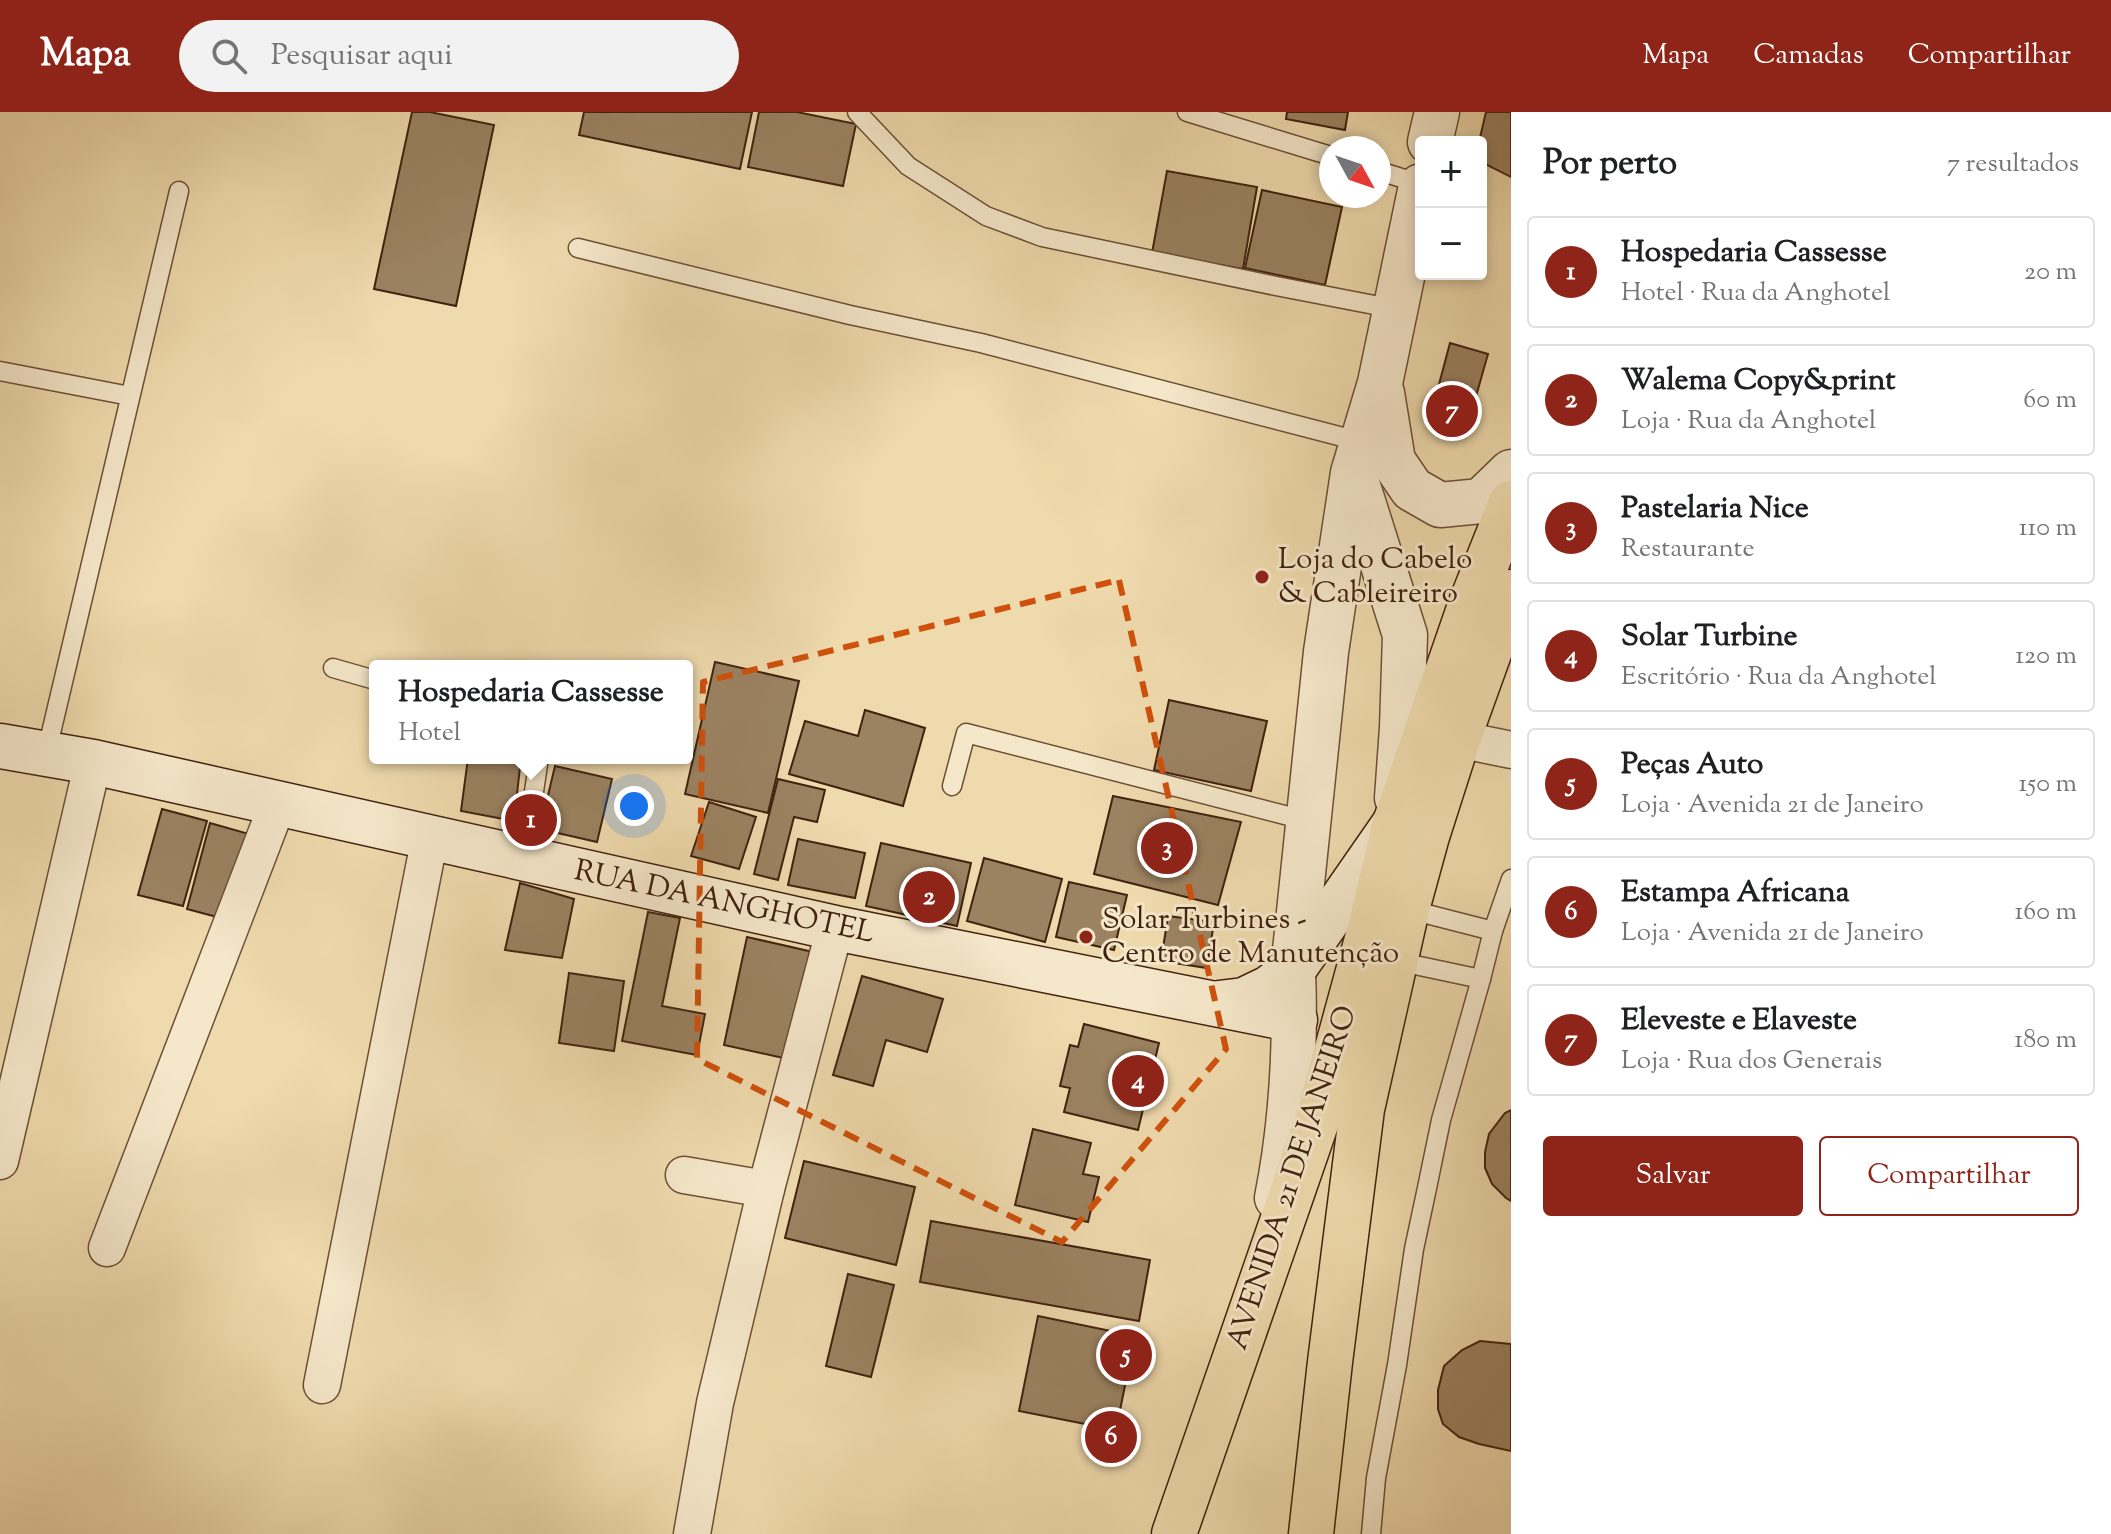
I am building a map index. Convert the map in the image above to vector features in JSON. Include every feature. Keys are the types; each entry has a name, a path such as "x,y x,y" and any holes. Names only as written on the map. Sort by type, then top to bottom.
{"main road":[{"name":"AVENIDA 21 DE JANEIRO","path":"1177,1532 1319,1115 1395,823 1471,603 1511,503"},
{"name":"AVENIDA 21 DE JANEIRO","path":"1311,1534 1362,1109 1407,909 1427,836 1511,592"}],"street":[{"path":"1431,136 1437,112"},
{"path":"1257,1295 1285,1157 1293,1089 1293,970 1326,652 1358,457 1380,383 1416,208"},
{"path":"1380,383 1393,461 1412,489 1440,505 1481,501 1511,472"},
{"path":"1358,457 1405,635 1395,823"},
{"path":"1458,739 1511,750"},
{"name":"RUA DA ANGHOTEL","path":"0,746 93,762 835,928 1295,1020"},
{"path":"0,1161 93,762"},
{"path":"107,1248 278,803"},
{"name":"RUA DA ANGHOTEL","path":"1215,1004 1244,1000 1269,988 1293,970 1395,823"},
{"path":"322,1385 430,837"},
{"path":"692,1534 715,1403 766,1189 835,928"},
{"path":"684,1175 766,1189"}],"lane":[{"path":"857,112 908,166 986,216 1042,237 1395,309"},
{"path":"1187,112 1319,152"},
{"path":"1391,175 1415,183"},
{"path":"46,754 179,191"},
{"path":"578,248 850,315 981,343 1358,457"},
{"path":"0,371 130,396"},
{"path":"333,668 369,678"},
{"path":"952,786 966,733 1308,821"},
{"path":"524,858 538,764"},
{"path":"1371,1534 1376,1478 1414,1249 1441,1120 1493,931 1511,879"},
{"path":"1407,909 1493,931"},
{"path":"1396,961 1481,979"}],"highlighted area":[{"path":"1119,580 1226,1049 1062,1242 697,1059 703,682"}],"building":[{"path":"412,112 430,112 494,125 456,306 374,289"},
{"path":"584,112 752,112 740,169 579,135"},
{"path":"759,112 797,112 856,124 843,186 748,167"},
{"path":"1287,112 1348,112 1345,130 1286,119"},
{"path":"1486,112 1511,112 1511,177 1487,165 1487,136 1480,136"},
{"path":"1167,171 1257,187 1243,269 1152,253"},
{"path":"1262,190 1319,202 1319,208 1342,208 1325,285 1245,268"},
{"path":"1450,343 1488,354 1467,428 1430,418"},
{"path":"715,662 799,681 768,813 685,794"},
{"path":"1169,700 1267,721 1251,791 1154,770"},
{"path":"865,710 925,728 903,806 789,774 805,721 858,736"},
{"path":"467,764 520,764 514,821 461,811"},
{"path":"555,766 612,779 597,842 540,829"},
{"path":"778,779 825,790 817,822 794,817 778,880 754,874"},
{"path":"1113,796 1241,822 1218,905 1094,874"},
{"path":"709,802 756,817 739,869 691,856"},
{"path":"162,809 207,821 183,906 138,895"},
{"path":"210,823 256,836 232,921 187,909"},
{"path":"798,839 865,853 855,898 788,885"},
{"path":"881,843 971,863 957,926 866,906"},
{"path":"984,858 1062,879 1045,942 967,921"},
{"path":"1069,882 1127,895 1114,950 1056,937"},
{"path":"520,883 574,899 562,958 505,950"},
{"path":"648,912 680,918 662,1006 705,1014 697,1055 622,1041"},
{"path":"1168,916 1214,922 1207,968 1161,961"},
{"path":"747,937 822,954 797,1061 724,1045"},
{"path":"569,973 624,981 614,1051 559,1043"},
{"path":"862,976 943,999 927,1052 886,1040 873,1086 833,1075"},
{"path":"1084,1024 1159,1043 1138,1130 1064,1112 1070,1088 1060,1086 1070,1045 1078,1047"},
{"path":"1511,1110 1511,1201 1492,1184 1485,1168 1485,1152 1489,1134"},
{"path":"1033,1129 1091,1143 1083,1174 1099,1177 1088,1222 1015,1205"},
{"path":"804,1161 915,1187 896,1265 785,1238"},
{"path":"931,1221 1150,1260 1139,1321 920,1282"},
{"path":"848,1274 894,1285 871,1377 826,1366"},
{"path":"1038,1316 1135,1336 1116,1430 1019,1411"},
{"path":"1480,1341 1511,1344 1511,1451 1459,1437 1443,1424 1438,1409 1438,1390 1444,1366 1462,1350"}],"place":[{"name":"Eleveste e Elaveste","path":"1452,411"},
{"name":"Loja do Cabelo & Cableireiro","path":"1262,577"},
{"name":"Hospedaria Cassesse","path":"531,820"},
{"name":"Pastelaria Nice","path":"1167,848"},
{"name":"Walema Copy&print","path":"929,897"},
{"name":"Solar Turbines - Centro de Manutenção","path":"1086,937"},
{"name":"Solar Turbine","path":"1138,1081"},
{"name":"Peças Auto","path":"1126,1355"},
{"name":"Estampa Africana","path":"1111,1437"}]}
